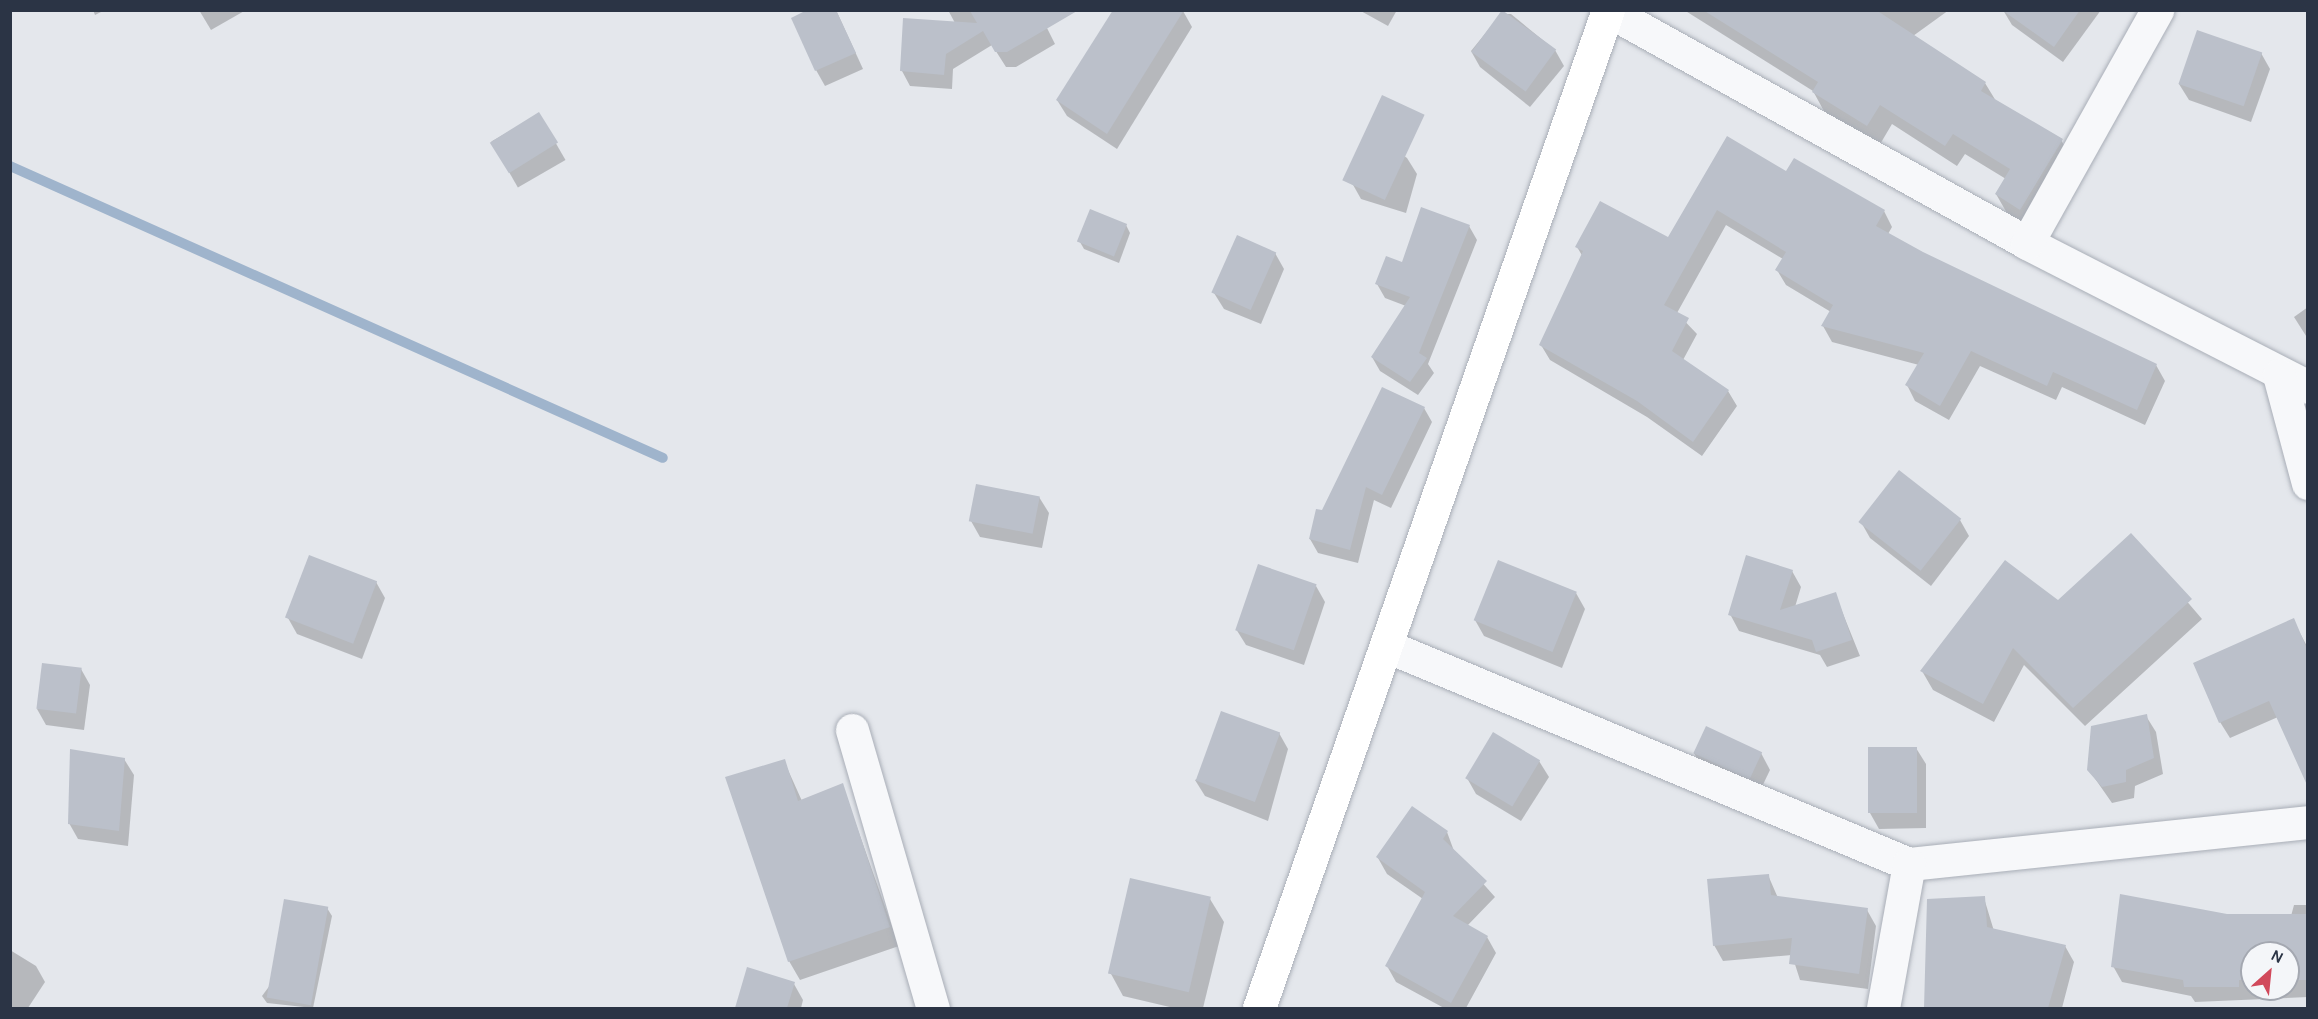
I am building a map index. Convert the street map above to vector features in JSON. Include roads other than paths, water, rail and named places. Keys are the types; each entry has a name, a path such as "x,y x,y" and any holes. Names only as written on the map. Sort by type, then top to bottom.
{"street":[{"path":"2027,243 2157,10"},
{"path":"1259,1008 1389,646 1607,11 2027,243 2293,381 2307,483"},
{"path":"1389,646 1909,864 2307,822"},
{"path":"852,730 933,1008"},
{"path":"1883,1008 1909,864"}],"waterway":[{"path":"10,166 663,458"}]}
